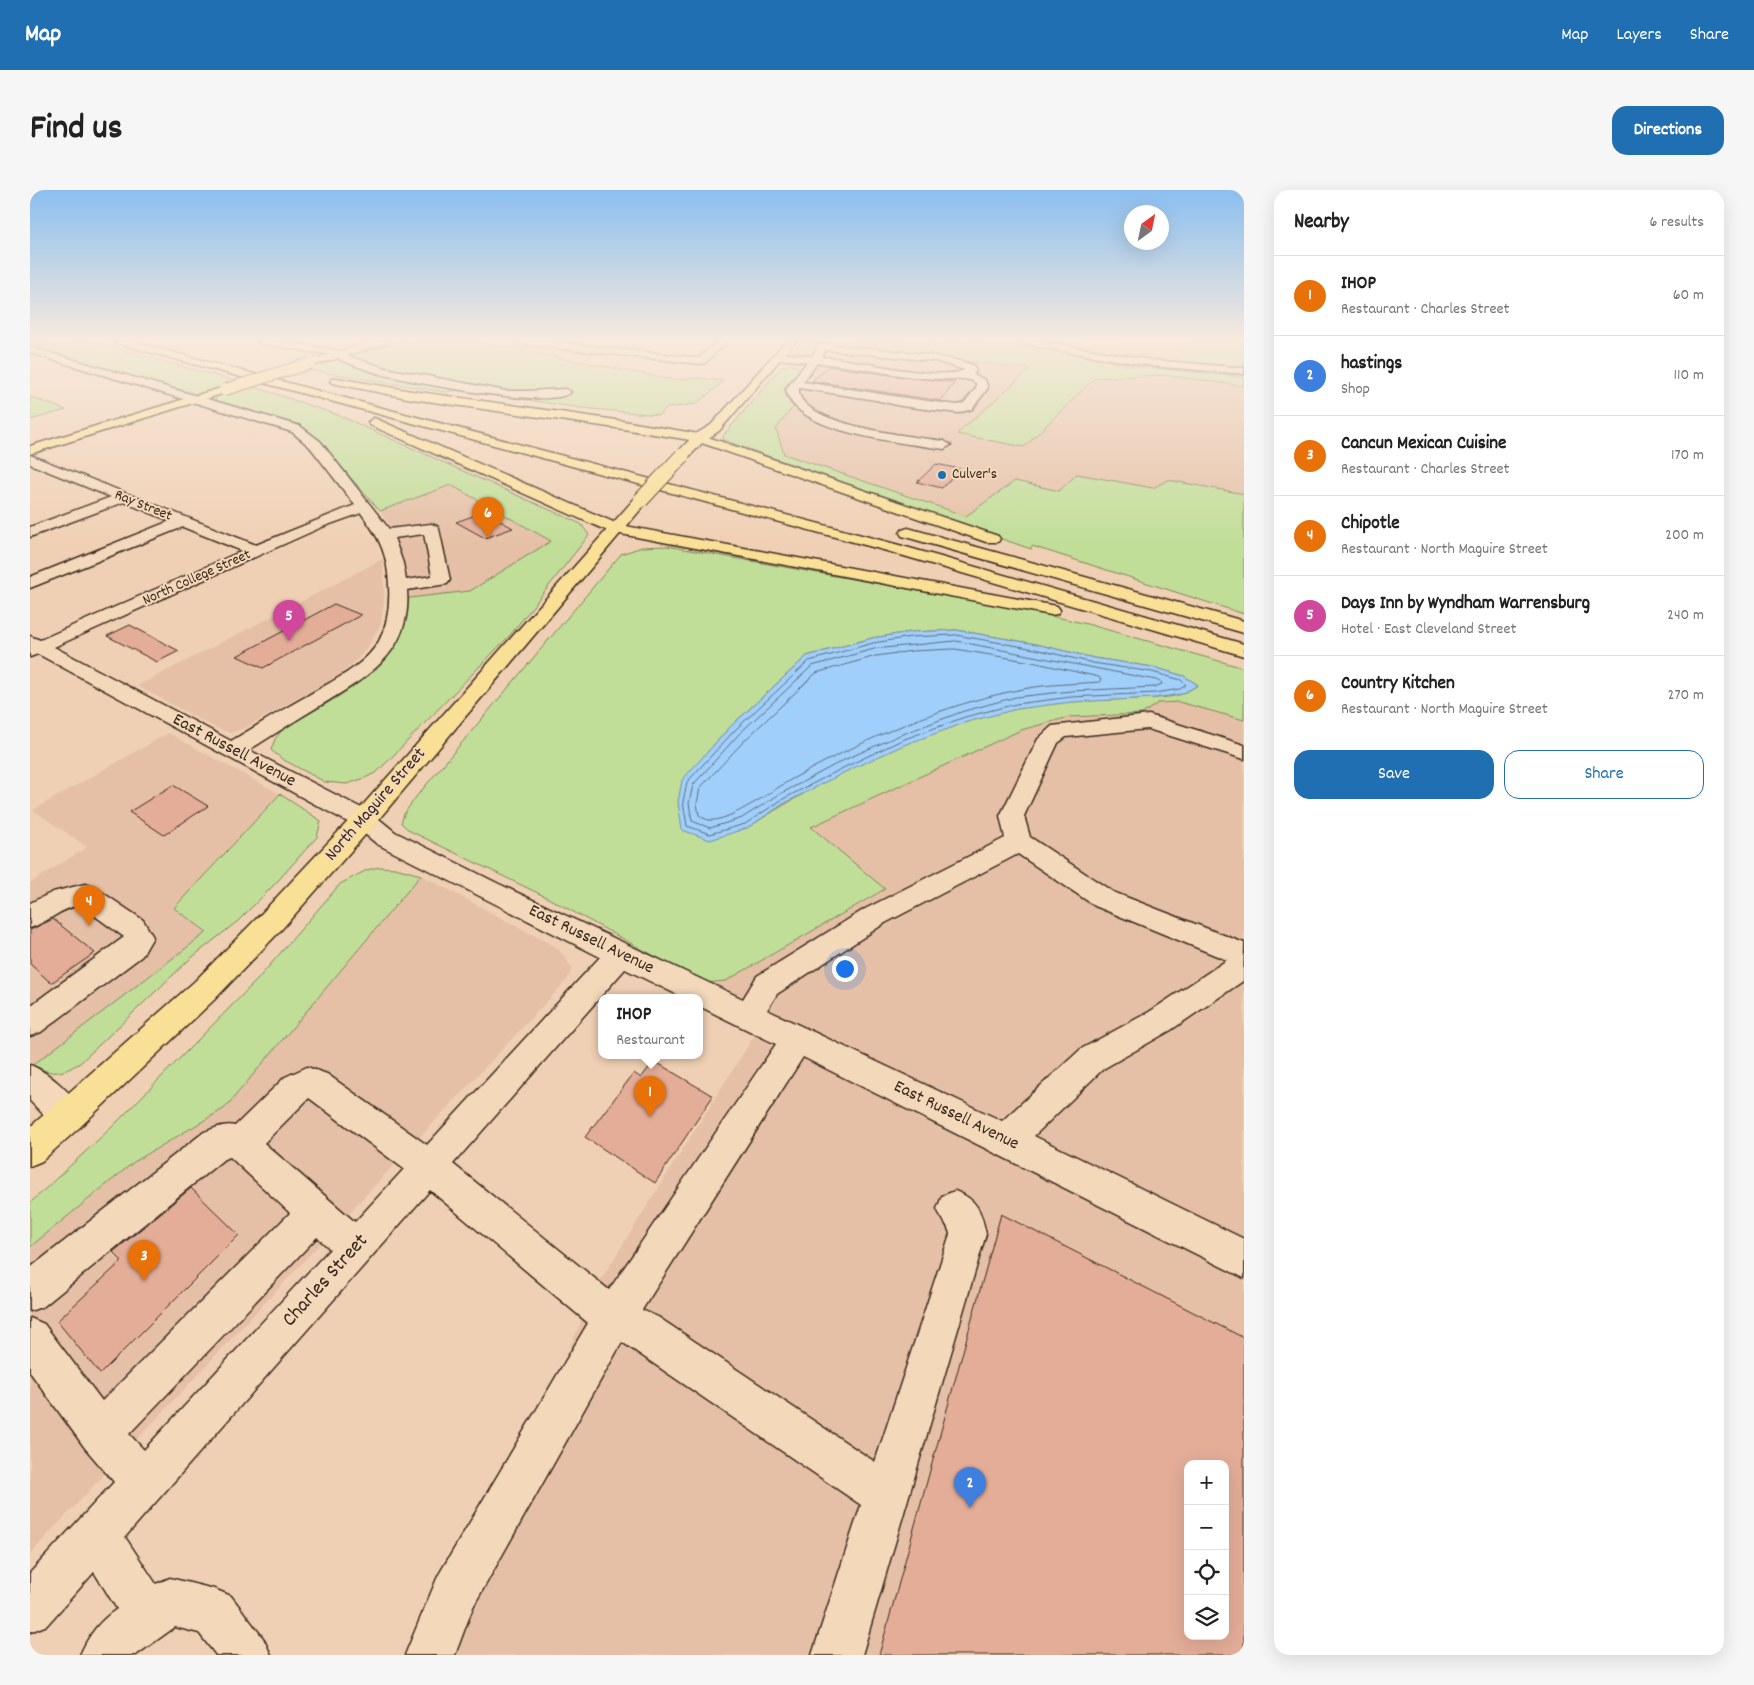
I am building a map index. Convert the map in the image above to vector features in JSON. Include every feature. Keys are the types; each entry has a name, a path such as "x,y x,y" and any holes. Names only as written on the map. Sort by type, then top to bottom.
{"main road":[{"path":"30,450 161,409"},
{"path":"376,409 616,529 1058,612 1244,650"},
{"path":"422,409 1244,650"},
{"path":"434,409 462,417"},
{"path":"517,409 623,424 699,438 1244,627"},
{"name":"North Maguire Street","path":"699,438 696,432 716,409"},
{"name":"North Maguire Street","path":"30,1149 205,990 271,922 364,820 641,500 699,438 715,428 731,409"},
{"path":"655,467 684,474"},
{"path":"897,530 1244,627"}],"street":[{"path":"231,409 283,424 302,432 315,444 385,534 390,545 398,586 396,624 380,653 351,678 232,750"},
{"path":"805,409 818,417 864,431 944,445"},
{"name":"Ray Street","path":"30,460 256,552"},
{"path":"30,532 122,498"},
{"name":"North College Street","path":"33,646 365,506"},
{"path":"30,583 182,522"},
{"path":"385,534 431,529 441,580 398,586"},
{"name":"East Russell Avenue","path":"33,646 364,820 386,838 490,891 1006,1140 1244,1259"},
{"path":"1244,752 1149,722 1060,730 1049,739 1012,816 1019,842 1104,899 1244,955"},
{"path":"748,1016 767,985 874,916 1019,842"},
{"path":"30,917 49,904 69,895 85,894 133,928 139,937 132,948 35,1012"},
{"name":"Charles Street","path":"30,1608 622,954"},
{"path":"1006,1140 1092,1060 1160,1021 1233,973 1244,963"},
{"path":"430,1655 455,1594 614,1318 797,1039"},
{"path":"30,1080 68,1116"},
{"path":"240,1144 296,1088 307,1082 316,1084 429,1167 614,1318 644,1331 886,1496"},
{"path":"30,1292 216,1144 230,1141 240,1144 356,1248"},
{"path":"837,1655 968,1234 965,1219 955,1209"},
{"path":"100,1433 316,1212"},
{"path":"30,1338 100,1433 143,1483"},
{"path":"96,1534 149,1616"},
{"path":"105,1655 120,1636 170,1602 214,1613 246,1655"}],"shaded area":[{"path":"791,409 798,409 838,428 940,449 946,444 852,426 811,409 1027,409 1024,447 1063,409 1244,409 1244,494 1168,480 1154,488 1077,474 1059,491 1015,481 967,516 784,454 776,429"},
{"path":"451,485 552,541 470,591 409,598 407,574 399,549 389,524 380,511"},
{"path":"383,559 384,601 381,624 367,648 353,664 337,677 243,729 230,733 216,728 137,686"},
{"path":"1179,702 1244,720 1244,1242 704,983 726,981 885,890 810,827 1021,730 1069,717 1142,714 1158,703"},
{"path":"168,733 280,794 174,908 207,932 33,1065 30,1062 30,883 87,847 33,810"},
{"path":"421,875 556,947 566,958 572,969 567,980 30,1554 30,1247 134,1162 225,1108"},
{"path":"762,1023 1244,1259 1244,1655 441,1655 593,1292"}],"green space":[{"path":"30,409 66,410 30,420"},
{"path":"244,409 321,409 338,415 581,524 589,535 511,634 390,759 377,772 347,784 325,782 282,759 271,750 275,739 283,729 336,698 370,674 396,643 405,625 409,598 470,591 551,541 451,485 380,511 313,435 305,429"},
{"path":"596,409 665,409 659,415"},
{"path":"745,409 791,409 776,429 784,454 966,516 1015,481 1059,491 1077,474 1153,488 1168,480 1244,494 1244,614 1032,546 1031,549 845,485 724,440 723,436"},
{"path":"985,409 1063,409 1024,447 957,434"},
{"path":"667,546 1030,611 1087,624 1244,668 1244,720 1179,702 1158,703 1142,714 1069,717 1021,730 811,827 885,889 726,981 704,983 546,897 410,831 401,823 404,814 416,797 621,554 642,547","holes":["956,630 1036,644 1094,658 1153,667 1184,676 1198,685 1182,694 1170,697 1030,706 946,729 876,756 810,790 747,828 704,756 731,726 807,656 872,638 911,632"]},
{"path":"280,794 321,821 317,837 274,885 238,921 190,959 80,1063 57,1072 46,1071 33,1065 207,932 174,908"},
{"path":"379,867 395,868 421,875 225,1108 134,1162 30,1247 30,1203 112,1127 257,980 340,884 367,870"}],"water":[{"path":"956,630 1036,644 1094,658 1153,667 1184,676 1198,685 1182,694 1155,698 1072,702 1017,709 967,722 904,745 849,770 785,803 747,828 710,840 682,830 678,802 682,780 731,726 807,656 872,638 911,632"}],"building":[{"name":"Culver's","path":"936,464 960,469 942,488 917,482"},
{"path":"484,512 513,528 485,538 456,522"},
{"path":"334,604 361,615 263,668 237,656"},
{"path":"130,625 179,651 157,662 107,636"},
{"path":"173,785 208,806 164,835 129,812"},
{"path":"53,919 95,953 51,983 30,964 30,930"},
{"path":"654,1061 713,1096 655,1183 585,1137 634,1073 641,1078"},
{"path":"191,1188 239,1235 100,1374 57,1321 122,1261 113,1252"},
{"path":"1001,1214 1244,1338 1244,1655 879,1655"}],"place":[{"name":"Culver's","path":"942,475"},
{"name":"Country Kitchen","path":"488,538"},
{"name":"Days Inn by Wyndham Warrensburg","path":"289,641"},
{"name":"Chipotle","path":"89,926"},
{"name":"IHOP","path":"650,1117"},
{"name":"Cancun Mexican Cuisine","path":"144,1281"},
{"name":"hastings","path":"970,1508"}]}
